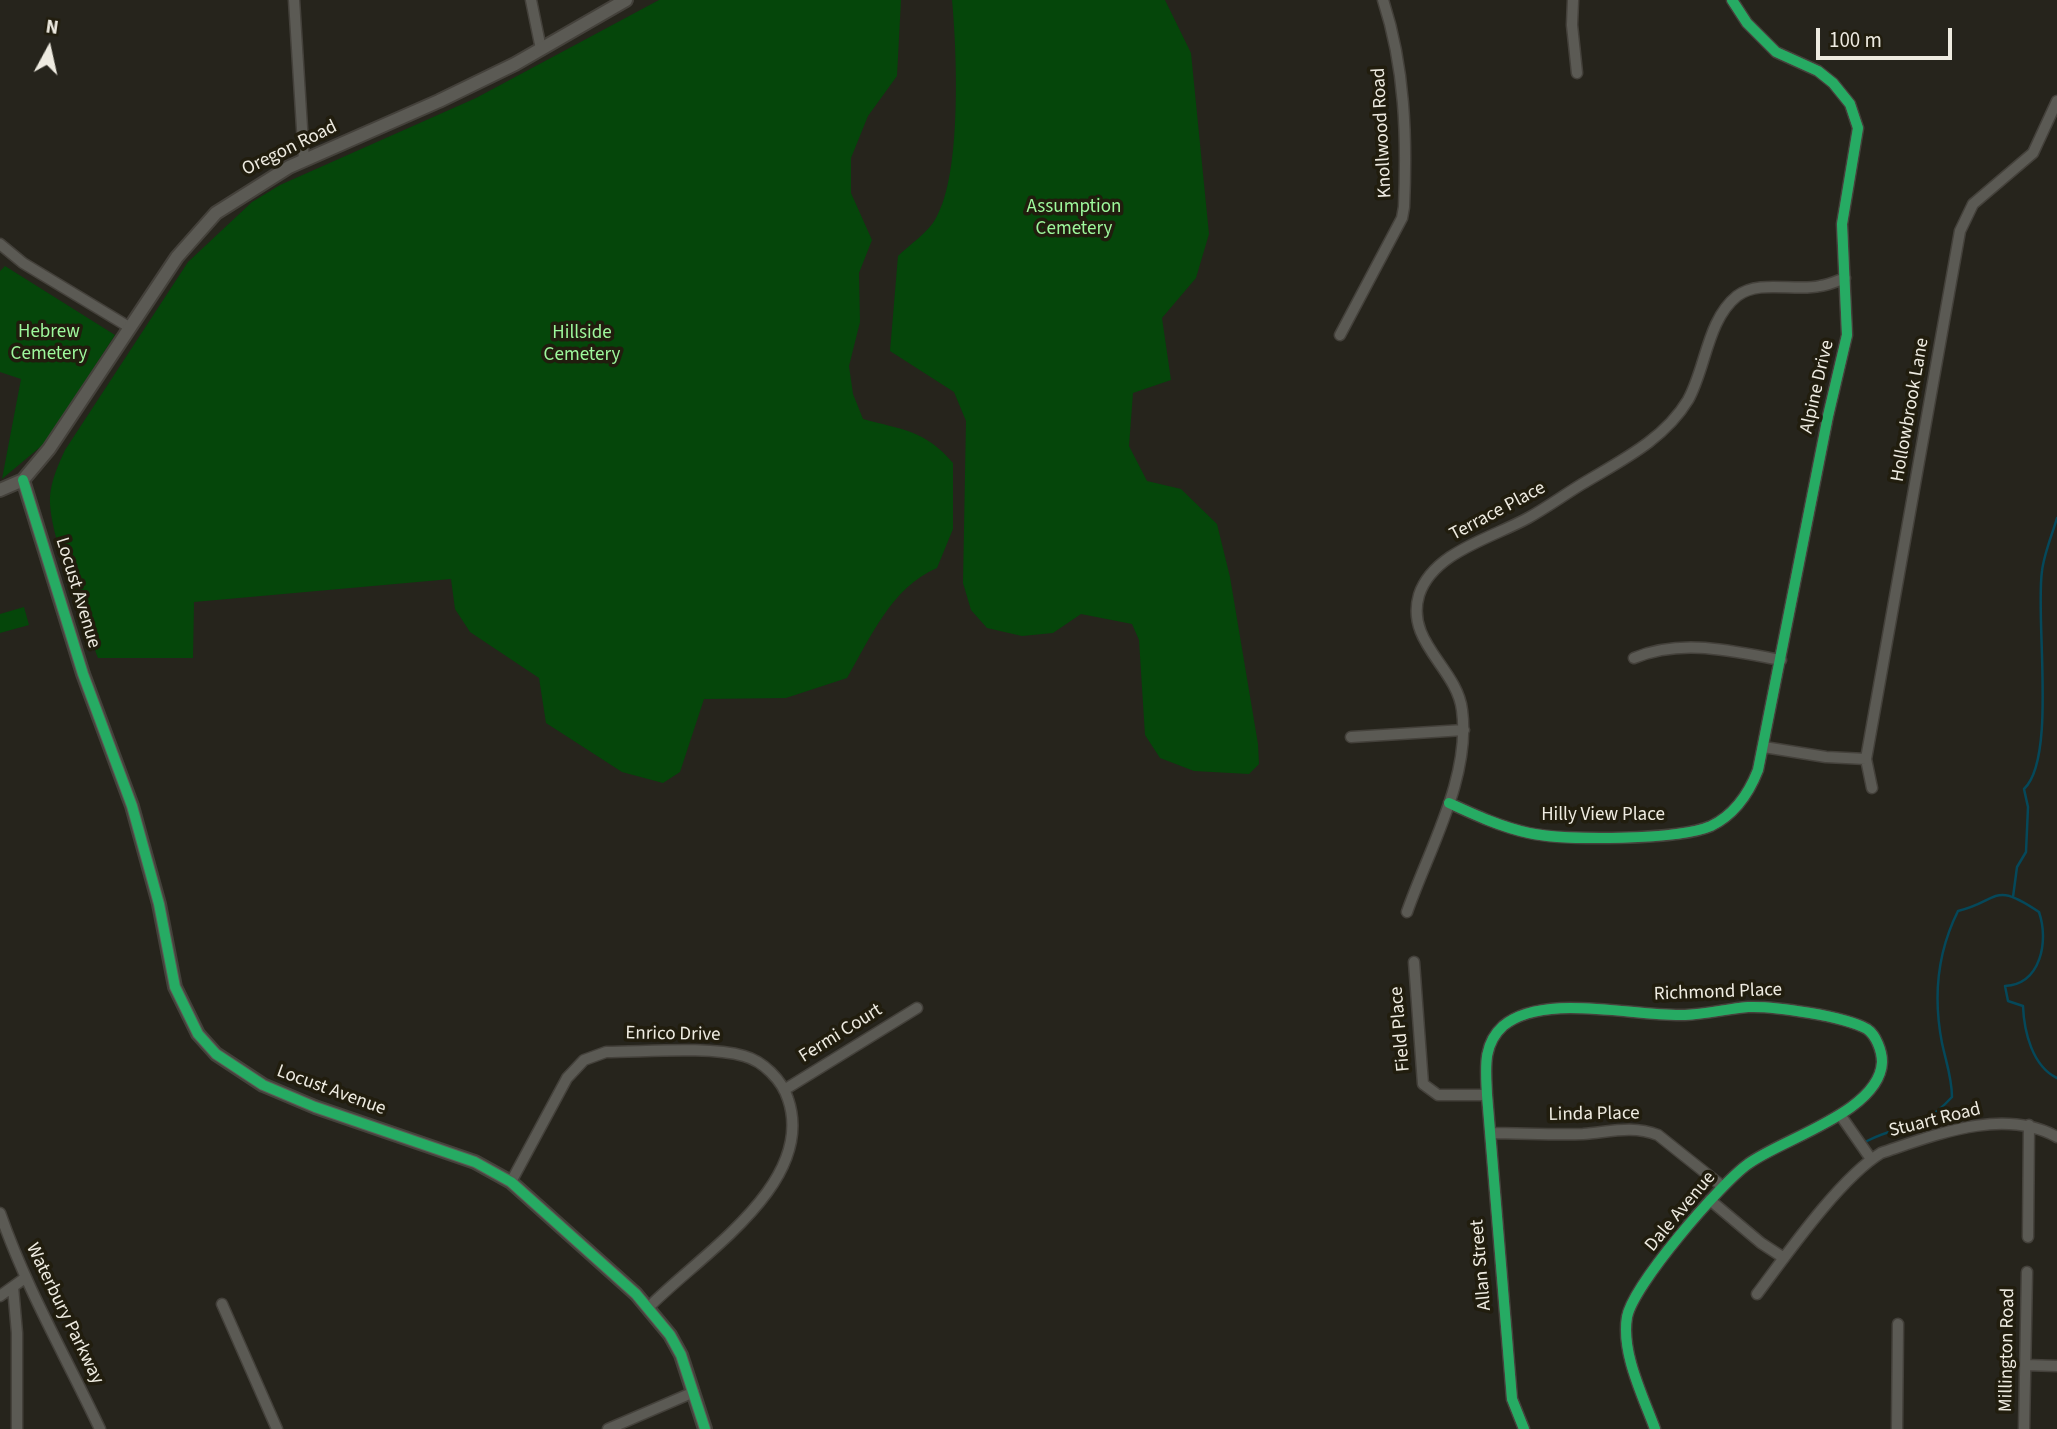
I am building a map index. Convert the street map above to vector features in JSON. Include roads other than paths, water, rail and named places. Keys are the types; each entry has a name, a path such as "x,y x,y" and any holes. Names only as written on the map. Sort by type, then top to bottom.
{"street":[{"path":"294,0 304,160"},
{"path":"531,0 541,48"},
{"name":"Oregon Road","path":"0,490 23,480 49,449 177,257 216,213 289,166 439,101 626,0"},
{"name":"Knollwood Road","path":"1340,335 1402,218 1404,207 1402,89 1392,28 1383,0"},
{"path":"1573,0 1572,25 1577,73"},
{"name":"Alpine Drive","path":"1719,821 1741,802 1753,783 1764,747 1782,660 1828,416 1844,356 1848,320 1842,224 1858,144 1855,115 1833,83 1818,71 1776,52 1747,23 1732,0"},
{"name":"Hollowbrook Lane","path":"1866,758 1960,231 1973,204 2033,153 2057,102"},
{"path":"0,244 23,263 129,327"},
{"name":"Terrace Place","path":"1407,912 1449,803 1460,767 1464,730 1462,707 1454,686 1431,652 1418,622 1419,596 1434,569 1448,558 1529,517 1634,454 1656,437 1687,402 1722,315 1739,294 1764,288 1819,287 1845,278"},
{"name":"Locust Avenue","path":"23,480 83,674 132,806 159,904 175,987 198,1034 216,1054 263,1085 316,1107 475,1162 511,1182 648,1308 681,1355 705,1429"},
{"path":"1634,658 1652,651 1683,647 1723,649 1782,660"},
{"path":"1351,737 1464,730"},
{"path":"1764,747 1859,761 1866,758 1872,789"},
{"name":"Hilly View Place","path":"1449,803 1492,822 1531,834 1556,836 1650,836 1692,831 1719,821"},
{"name":"Field Place","path":"1414,962 1423,1084 1430,1092 1438,1095 1486,1095"},
{"name":"Richmond Place","path":"1486,1095 1485,1057 1496,1033 1517,1017 1538,1011 1563,1009 1684,1015 1749,1007 1793,1009 1866,1029 1878,1044 1882,1062 1875,1082"},
{"name":"Fermi Court","path":"784,1090 917,1008"},
{"name":"Enrico Drive","path":"511,1182 567,1078 593,1056 606,1052 734,1054 757,1061 784,1090"},
{"name":"Dale Avenue","path":"1655,1429 1636,1379 1628,1337 1628,1315 1638,1292 1710,1200 1747,1164 1770,1149 1841,1116 1875,1082"},
{"path":"648,1308 671,1284 740,1224 786,1161 792,1122 784,1090"},
{"name":"Allan Street","path":"1486,1095 1512,1399 1524,1429"},
{"path":"1841,1116 1871,1159"},
{"name":"Stuart Road","path":"1758,1293 1784,1258 1871,1159 1908,1144 1982,1124 2029,1125 2057,1136"},
{"path":"2028,1237 2029,1125"},
{"name":"Linda Place","path":"1490,1133 1585,1133 1634,1128 1658,1135 1723,1186"},
{"path":"1710,1200 1761,1243 1784,1258"},
{"name":"Waterbury Parkway","path":"0,1213 25,1278 59,1340 100,1429"},
{"name":"Millington Road","path":"2024,1429 2027,1272"},
{"path":"0,1296 25,1278"},
{"path":"13,1287 17,1332 17,1429"},
{"path":"222,1304 277,1429"},
{"path":"1897,1429 1898,1324"},
{"path":"2026,1365 2057,1366"},
{"path":"608,1429 694,1392"}],"waterway":[{"path":"2013,897 2017,867 2026,852 2028,807 2024,789 2034,773 2040,748 2043,686 2042,571 2057,518"},
{"path":"1867,1141 1920,1122 1952,1097 1939,1026 1941,959 1958,911 1997,896 2012,897 2039,912 2043,936 2039,959 2027,978 2005,986 2008,1001 2023,1006 2025,1026 2036,1057 2041,1065 2057,1078"}],"park label":[{"name":"Assumption Cemetery","path":"1074,219"},
{"name":"Hebrew Cemetery","path":"49,344"},
{"name":"Hillside Cemetery","path":"582,345"}]}
